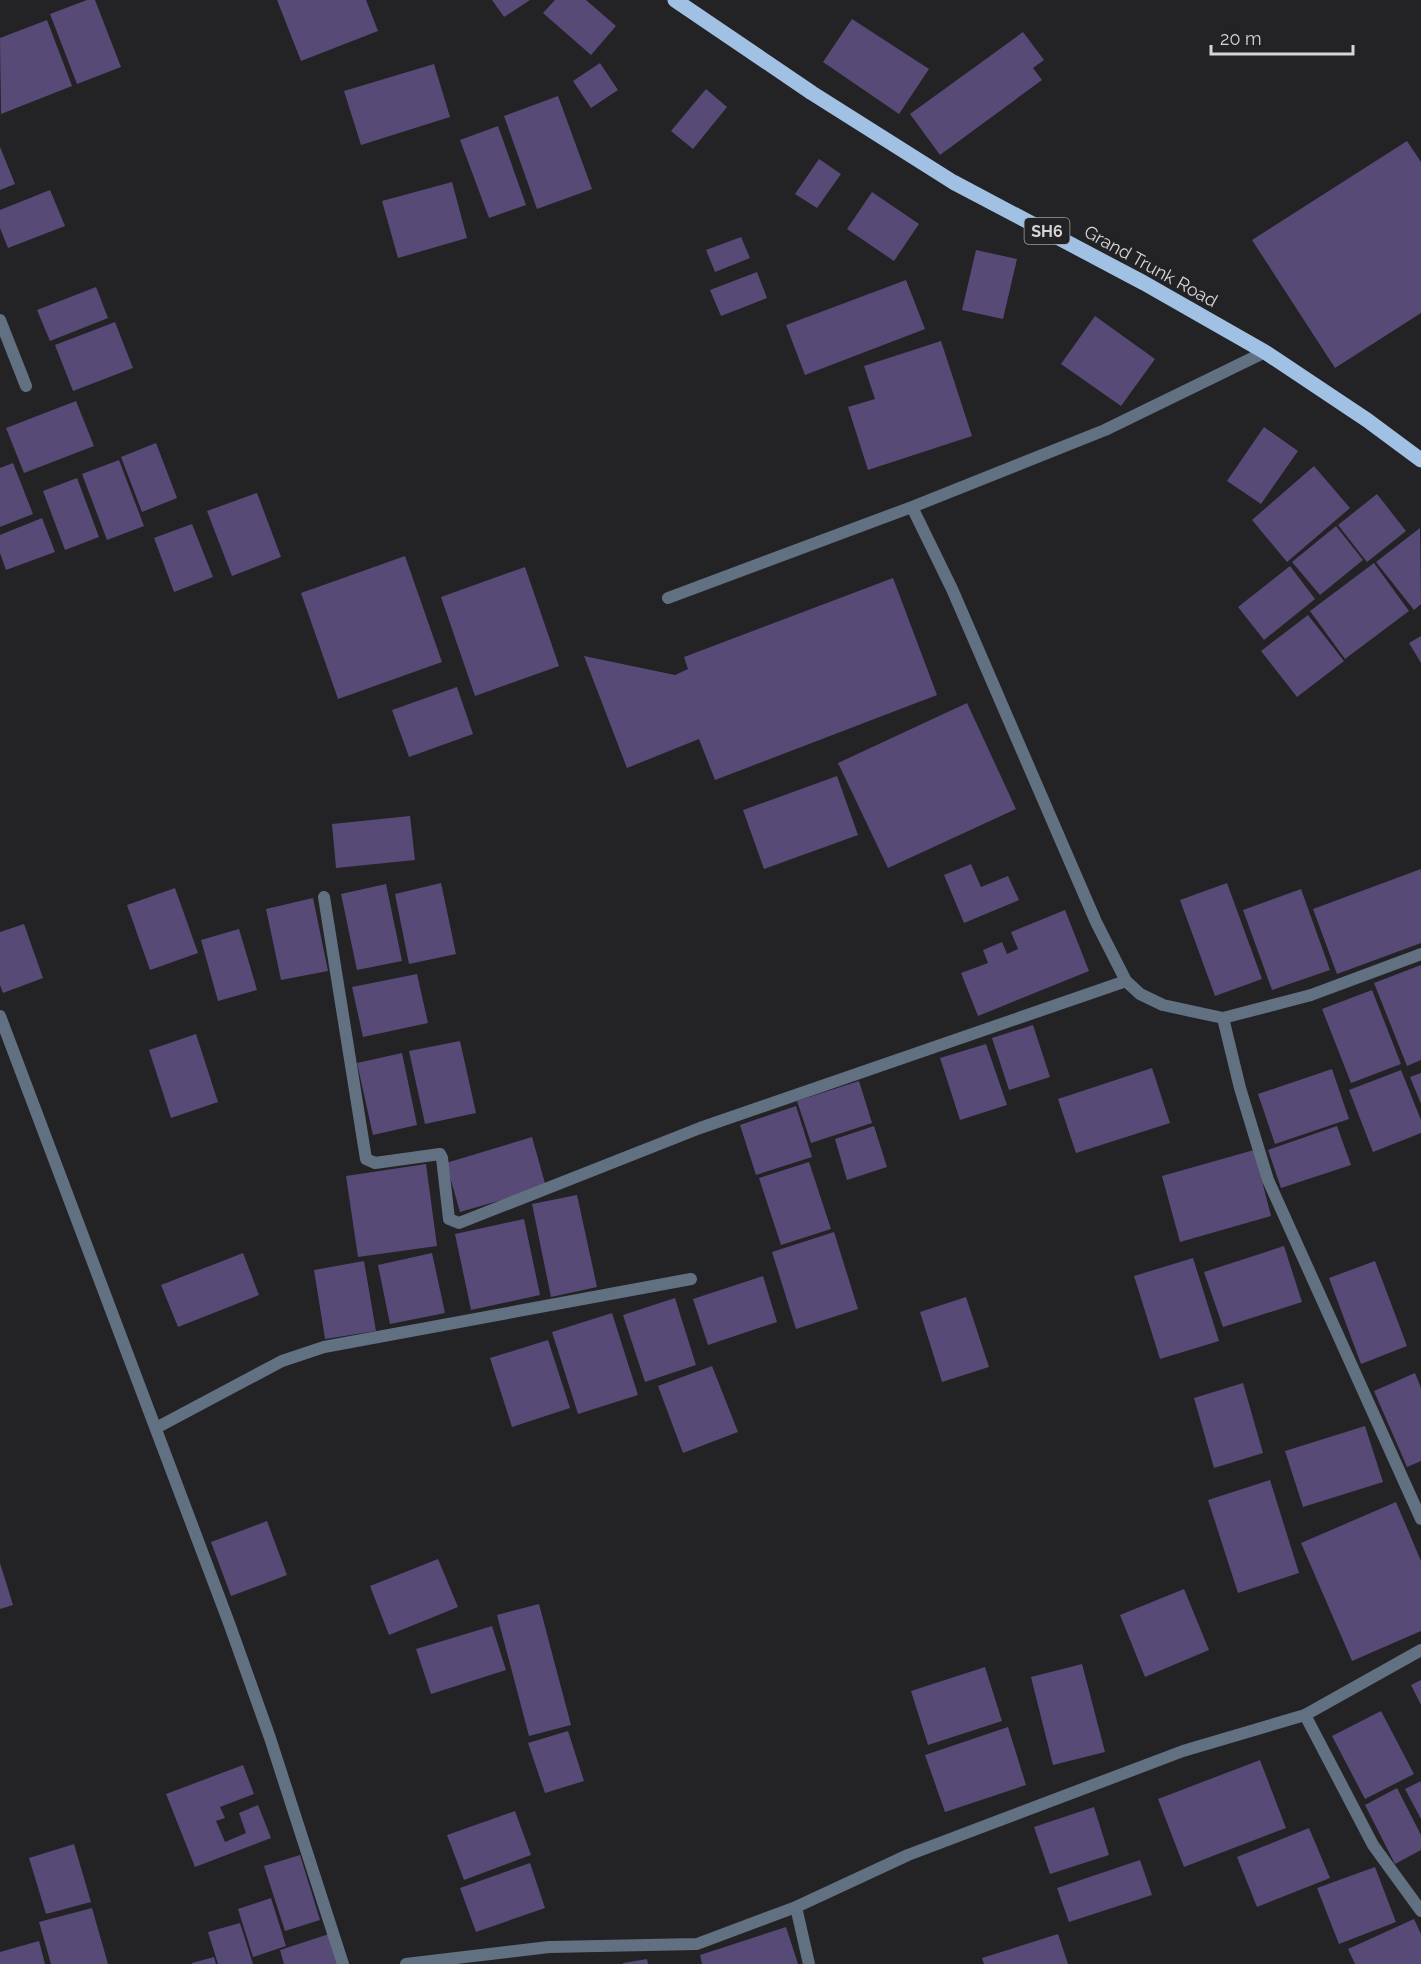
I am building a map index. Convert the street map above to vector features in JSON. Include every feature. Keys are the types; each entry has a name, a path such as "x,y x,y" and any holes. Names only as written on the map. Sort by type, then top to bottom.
{"main road":[{"name":"Grand Trunk Road","path":"675,0 812,93 953,182 1144,283 1265,352 1421,460"}],"street":[{"path":"0,320 27,386"},
{"path":"668,598 912,507 1105,430 1265,352"},
{"path":"912,507 952,589 1096,922 1126,981 1140,994 1163,1005 1223,1018 1311,995 1421,954"},
{"path":"324,897 366,1159 375,1163 440,1154 449,1219 459,1223 700,1128 1126,981"},
{"path":"0,1016 156,1428 270,1738 343,1964"},
{"path":"1223,1018 1243,1098 1268,1180 1421,1519"},
{"path":"156,1428 282,1361 324,1347 692,1279"},
{"path":"406,1964 549,1947 697,1944 796,1907 908,1855 1172,1755 1305,1715 1421,1650"},
{"path":"1305,1715 1373,1845 1420,1910"},
{"path":"796,1907 809,1964"}],"building":[{"path":"87,0 95,0 121,67 77,84 50,14"},
{"path":"277,0 366,0 378,31 301,61"},
{"path":"492,0 530,0 504,17"},
{"path":"555,0 586,0 616,26 591,55 543,13"},
{"path":"852,19 929,69 899,114 823,62"},
{"path":"47,20 72,86 1,114 0,38"},
{"path":"1023,32 1044,60 1033,68 1042,80 940,155 910,114"},
{"path":"600,63 618,90 591,108 573,81"},
{"path":"434,64 450,117 361,145 344,91"},
{"path":"706,89 727,107 693,149 671,131"},
{"path":"558,96 592,189 537,209 504,116"},
{"path":"498,126 526,205 489,218 460,140"},
{"path":"1407,141 1421,162 1421,313 1335,368 1252,240"},
{"path":"0,147 15,184 0,190"},
{"path":"819,159 841,174 817,208 795,194"},
{"path":"452,182 467,238 398,258 382,201"},
{"path":"50,190 65,226 8,248 0,228 0,210"},
{"path":"872,192 919,224 894,261 847,229"},
{"path":"741,237 750,258 715,272 706,250"},
{"path":"976,250 1017,259 1003,319 962,310"},
{"path":"757,272 767,298 721,316 710,290"},
{"path":"906,280 925,329 805,375 786,325"},
{"path":"96,287 108,318 50,341 37,310"},
{"path":"1095,316 1155,359 1121,406 1061,364"},
{"path":"115,322 133,368 73,391 55,345"},
{"path":"941,341 972,436 868,470 848,407 875,399 864,366"},
{"path":"76,401 94,446 24,473 6,428"},
{"path":"1264,427 1298,451 1261,504 1227,481"},
{"path":"156,443 177,498 142,512 121,457"},
{"path":"119,460 144,526 107,540 82,474"},
{"path":"13,463 33,514 0,527 0,468"},
{"path":"1314,466 1350,508 1287,562 1252,520"},
{"path":"77,478 99,537 65,550 43,491"},
{"path":"257,493 281,557 232,576 207,511"},
{"path":"1377,494 1406,531 1367,562 1338,525"},
{"path":"42,518 55,552 6,570 0,553 0,535"},
{"path":"192,524 213,577 174,592 154,538"},
{"path":"1336,526 1363,560 1320,595 1292,562"},
{"path":"1420,528 1421,604 1414,610 1376,562"},
{"path":"405,556 442,662 338,699 301,593"},
{"path":"1374,563 1409,611 1345,659 1310,611"},
{"path":"1290,566 1315,599 1264,640 1238,607"},
{"path":"525,567 559,666 475,696 441,597"},
{"path":"893,578 937,695 715,780 699,739 627,768 584,656 675,675 688,669 684,657"},
{"path":"1308,615 1344,661 1297,697 1261,651"},
{"path":"1421,636 1421,663 1409,643"},
{"path":"457,687 473,734 409,757 392,710"},
{"path":"967,703 1016,809 888,868 838,763"},
{"path":"837,776 858,835 764,869 743,810"},
{"path":"410,816 415,860 336,868 332,824"},
{"path":"971,864 981,887 1008,876 1019,900 964,923 944,875"},
{"path":"1421,869 1421,943 1337,974 1313,909"},
{"path":"441,883 456,954 409,964 395,894"},
{"path":"1227,883 1262,979 1215,996 1180,900"},
{"path":"386,884 402,961 357,970 341,894"},
{"path":"175,888 198,953 150,970 127,905"},
{"path":"1301,889 1330,970 1272,990 1243,910"},
{"path":"313,898 328,971 281,980 266,909"},
{"path":"1065,910 1089,971 978,1016 961,973 988,963 983,950 1002,942 1007,954 1018,949 1011,932"},
{"path":"24,924 43,978 3,993 0,985 0,932"},
{"path":"239,929 257,990 218,1001 201,940"},
{"path":"1421,965 1421,1060 1407,1066 1374,983"},
{"path":"417,974 428,1023 363,1037 352,987"},
{"path":"1372,990 1401,1064 1351,1083 1322,1009"},
{"path":"1033,1025 1050,1077 1009,1090 992,1038"},
{"path":"196,1034 218,1102 171,1118 149,1050"},
{"path":"460,1041 476,1113 425,1124 409,1051"},
{"path":"986,1044 1007,1105 960,1120 940,1058"},
{"path":"402,1053 417,1125 373,1135 357,1063"},
{"path":"1152,1068 1170,1123 1076,1153 1058,1099"},
{"path":"1332,1069 1349,1119 1275,1144 1258,1094"},
{"path":"1401,1070 1421,1120 1421,1133 1373,1152 1349,1090"},
{"path":"1421,1073 1421,1104 1410,1077"},
{"path":"859,1081 872,1123 811,1143 797,1101"},
{"path":"796,1106 812,1157 756,1175 740,1125"},
{"path":"874,1126 887,1167 847,1180 835,1139"},
{"path":"1337,1126 1351,1165 1281,1188 1268,1150"},
{"path":"532,1137 546,1187 460,1212 446,1163"},
{"path":"1254,1150 1271,1216 1180,1242 1162,1176"},
{"path":"809,1162 831,1229 781,1245 759,1178"},
{"path":"426,1164 437,1246 358,1257 346,1176"},
{"path":"577,1195 597,1287 551,1297 532,1204"},
{"path":"524,1219 540,1295 471,1310 455,1234"},
{"path":"834,1232 858,1309 796,1329 772,1252"},
{"path":"1284,1246 1302,1302 1223,1327 1204,1272"},
{"path":"243,1253 259,1295 178,1327 161,1285"},
{"path":"432,1253 445,1313 390,1324 378,1265"},
{"path":"1193,1258 1219,1341 1160,1359 1134,1276"},
{"path":"364,1261 376,1331 325,1339 314,1270"},
{"path":"1375,1261 1407,1346 1361,1364 1329,1278"},
{"path":"763,1276 777,1322 708,1345 693,1299"},
{"path":"966,1297 989,1367 942,1382 920,1312"},
{"path":"675,1298 696,1365 645,1382 623,1315"},
{"path":"612,1313 638,1395 578,1414 552,1332"},
{"path":"548,1340 570,1408 512,1427 490,1358"},
{"path":"712,1366 738,1432 683,1453 658,1386"},
{"path":"1415,1373 1421,1388 1421,1461 1407,1467 1374,1391"},
{"path":"1243,1383 1263,1453 1214,1468 1194,1398"},
{"path":"1365,1426 1383,1482 1303,1507 1285,1451"},
{"path":"1270,1480 1299,1573 1238,1593 1208,1500"},
{"path":"1396,1502 1421,1561 1421,1631 1352,1661 1301,1543"},
{"path":"267,1521 287,1575 231,1596 211,1542"},
{"path":"438,1559 458,1607 389,1635 370,1586"},
{"path":"0,1563 13,1605 0,1609"},
{"path":"1184,1589 1209,1650 1145,1677 1120,1615"},
{"path":"539,1604 571,1725 529,1736 497,1615"},
{"path":"492,1626 506,1670 431,1694 416,1649"},
{"path":"1082,1664 1105,1752 1053,1765 1031,1677"},
{"path":"985,1667 1002,1721 928,1745 911,1691"},
{"path":"1421,1680 1421,1705 1411,1685"},
{"path":"1381,1711 1414,1774 1365,1799 1332,1736"},
{"path":"1008,1727 1026,1785 945,1812 925,1755"},
{"path":"568,1731 584,1781 545,1793 528,1743"},
{"path":"1260,1760 1286,1828 1184,1867 1158,1799"},
{"path":"243,1765 254,1794 220,1807 225,1818 216,1821 225,1842 246,1833 239,1813 258,1805 271,1838 195,1867 166,1794"},
{"path":"1421,1781 1421,1819 1405,1789"},
{"path":"1397,1788 1421,1835 1421,1850 1395,1864 1365,1805"},
{"path":"1094,1807 1109,1855 1050,1874 1034,1827"},
{"path":"515,1811 531,1855 464,1880 447,1835"},
{"path":"1309,1828 1330,1878 1257,1907 1237,1857"},
{"path":"74,1844 91,1902 46,1914 29,1858"},
{"path":"300,1855 320,1920 285,1931 264,1866"},
{"path":"1140,1860 1152,1895 1069,1922 1057,1888"},
{"path":"530,1863 545,1908 476,1932 460,1888"},
{"path":"1375,1867 1396,1922 1339,1944 1317,1888"},
{"path":"271,1898 286,1946 253,1957 238,1909"},
{"path":"92,1908 108,1964 51,1964 39,1922"},
{"path":"1414,1919 1421,1934 1421,1964 1355,1964 1348,1949"},
{"path":"240,1923 253,1964 218,1964 208,1932"},
{"path":"786,1927 798,1964 702,1964 700,1955"},
{"path":"329,1934 338,1964 284,1964 280,1950"},
{"path":"1058,1934 1068,1964 984,1964 982,1958"},
{"path":"39,1941 45,1964 0,1964 0,1952"},
{"path":"214,1957 216,1964 192,1964 192,1963"},
{"path":"647,1959 648,1964 623,1964 623,1963"}]}
